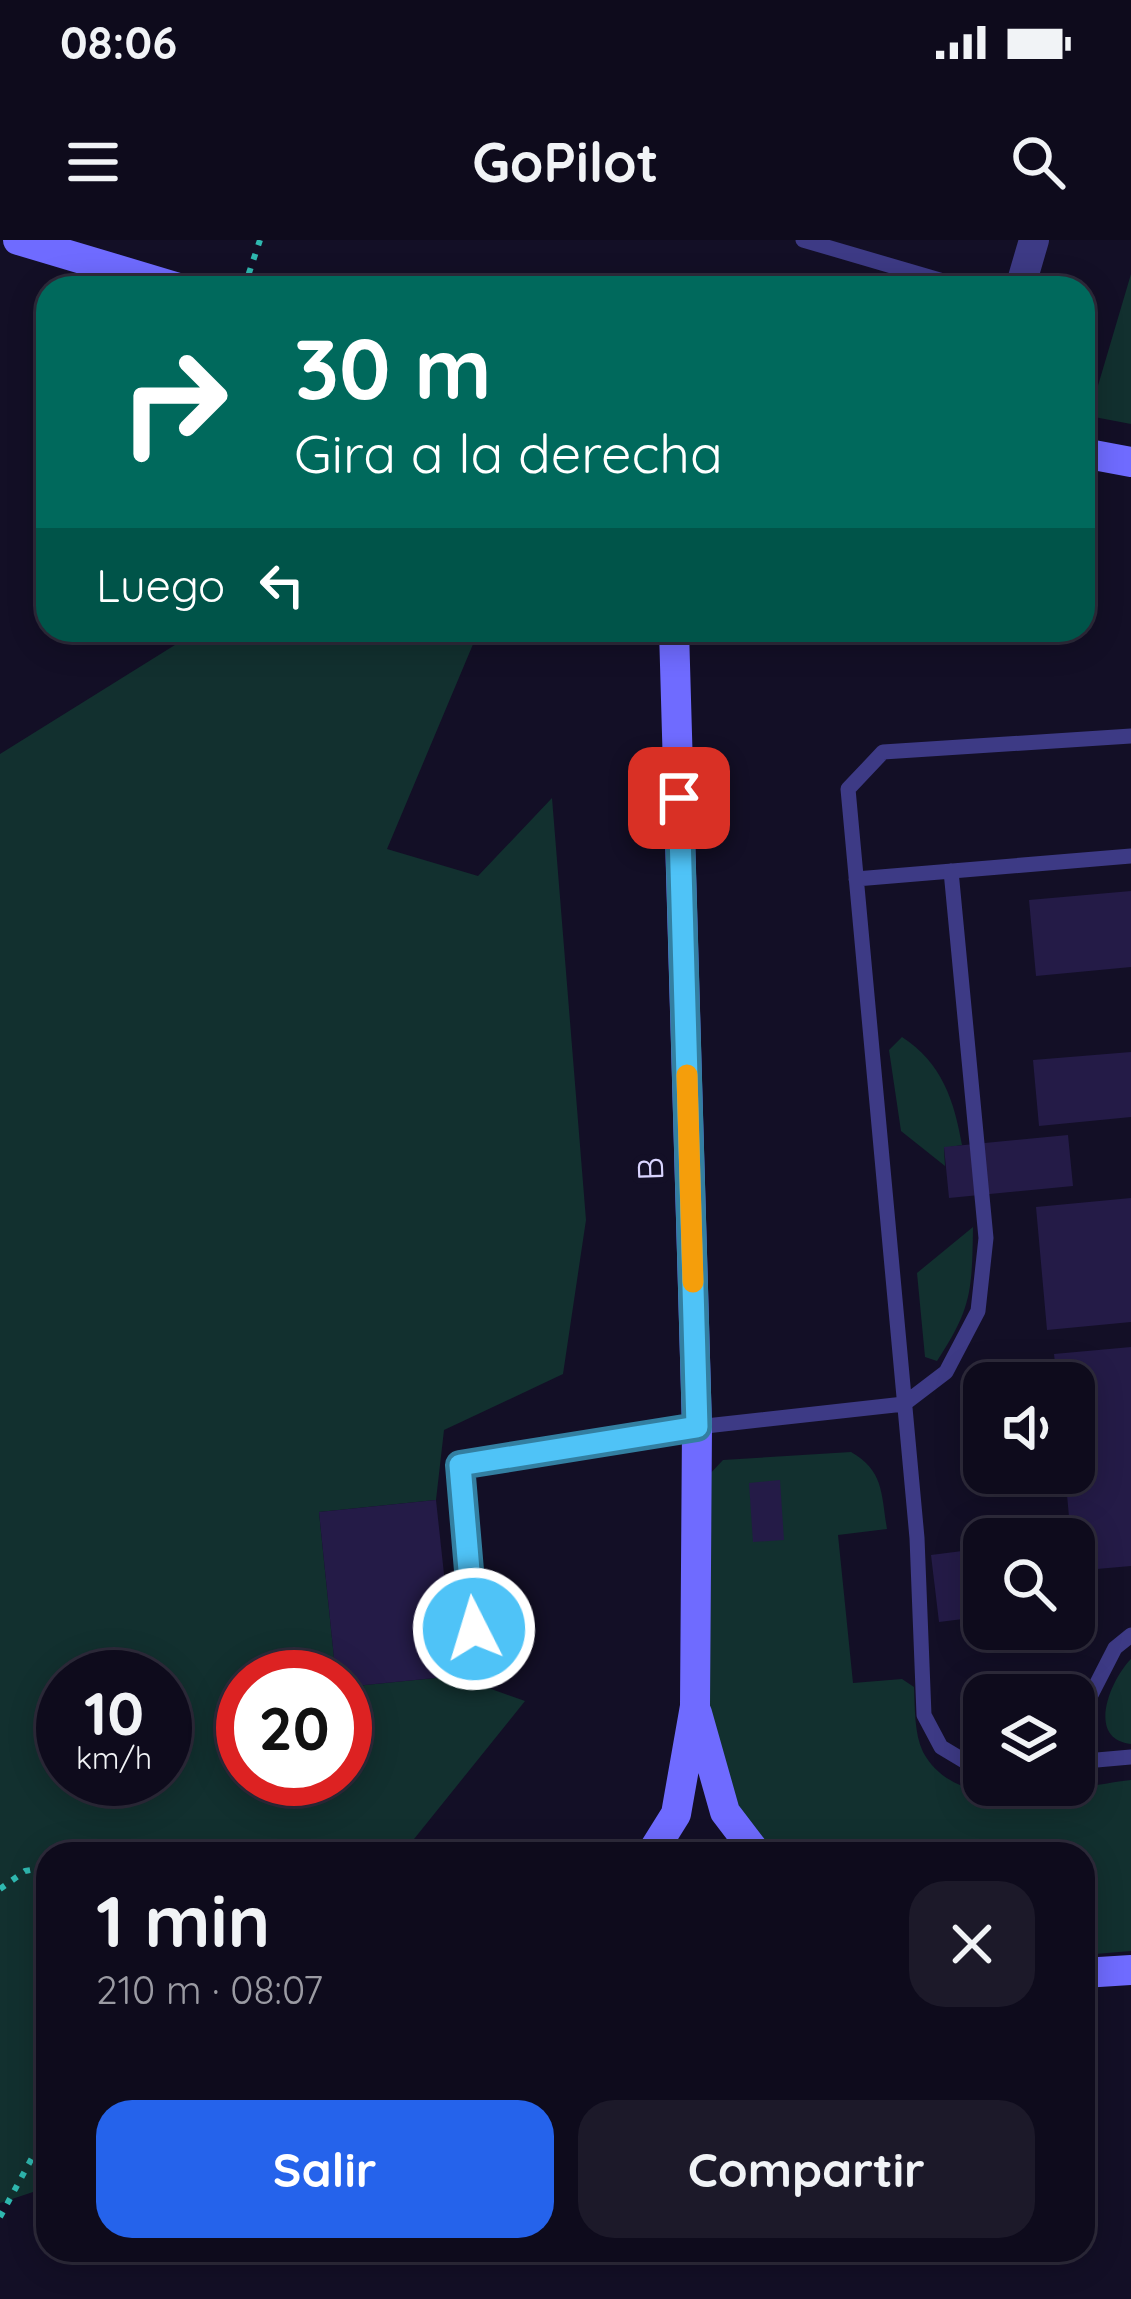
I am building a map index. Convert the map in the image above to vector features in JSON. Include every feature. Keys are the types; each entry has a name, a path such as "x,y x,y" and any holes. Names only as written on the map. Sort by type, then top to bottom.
{"street":[{"path":"18,240 138,276"},
{"path":"1024,276 1034,240"},
{"path":"1095,455 1131,462"},
{"name":"B","path":"658,1842 676,1814 695,1706 697,1427 674,642"},
{"name":"B","path":"695,1706 725,1812 748,1842"},
{"path":"1095,1972 1131,1970"}],"lane":[{"path":"803,240 926,276"},
{"path":"963,1760 941,1747 924,1715 917,1538 848,789 883,752 1131,736"},
{"path":"856,879 1131,856"},
{"path":"474,1629 460,1465 697,1427 904,1404 946,1372 978,1311 986,1238 951,871"},
{"path":"1095,1686 1114,1648 1131,1635"},
{"path":"1095,1760 1131,1757"}],"path":[{"path":"248,276 260,240"},
{"path":"0,1889 36,1869"},
{"path":"0,2217 36,2151"}],"green space":[{"path":"1131,274 1131,424 1095,417 1095,396"},
{"path":"180,642 474,642 387,849 478,876 552,798 586,1220 563,1374 444,1430 436,1500 319,1512 333,1650 216,1650 216,1806 372,1806 372,1684 455,1676 525,1701 412,1842 36,1842 36,2191 0,2203 0,754"},
{"path":"902,1037 936,1071 955,1113 962,1145 944,1148 945,1166 901,1131 889,1050"},
{"path":"973,1227 968,1298 937,1361 925,1357 917,1273"},
{"path":"851,1452 870,1467 882,1494 887,1529 838,1535 853,1683 902,1679 914,1687 916,1728 923,1752 940,1773 963,1786 963,1806 1095,1806 1095,1785 1131,1780 1131,1951 1095,1954 1095,1842 755,1842 729,1806 709,1737 707,1477 723,1460"},
{"path":"1131,1659 1131,1744 1117,1740 1109,1731 1106,1707 1116,1680"}],"building":[{"path":"1131,891 1131,967 1036,976 1029,900"},
{"path":"1131,1052 1131,1117 1039,1126 1033,1060"},
{"path":"1068,1135 1073,1186 949,1198 944,1147"},
{"path":"1131,1198 1131,1322 1047,1330 1036,1207"},
{"path":"1131,1347 1131,1566 1095,1569 1095,1518 1069,1518 1067,1494 1095,1494 1095,1362 1055,1362 1054,1354"},
{"path":"780,1480 784,1540 753,1542 749,1483"},
{"path":"436,1500 455,1676 372,1684 372,1650 333,1650 319,1512"},
{"path":"963,1551 963,1619 939,1622 931,1555"}],"slow traffic":[{"path":"687,1075 693,1282"}],"route":[{"path":"474,1629 460,1465 697,1427 679,798"}]}
